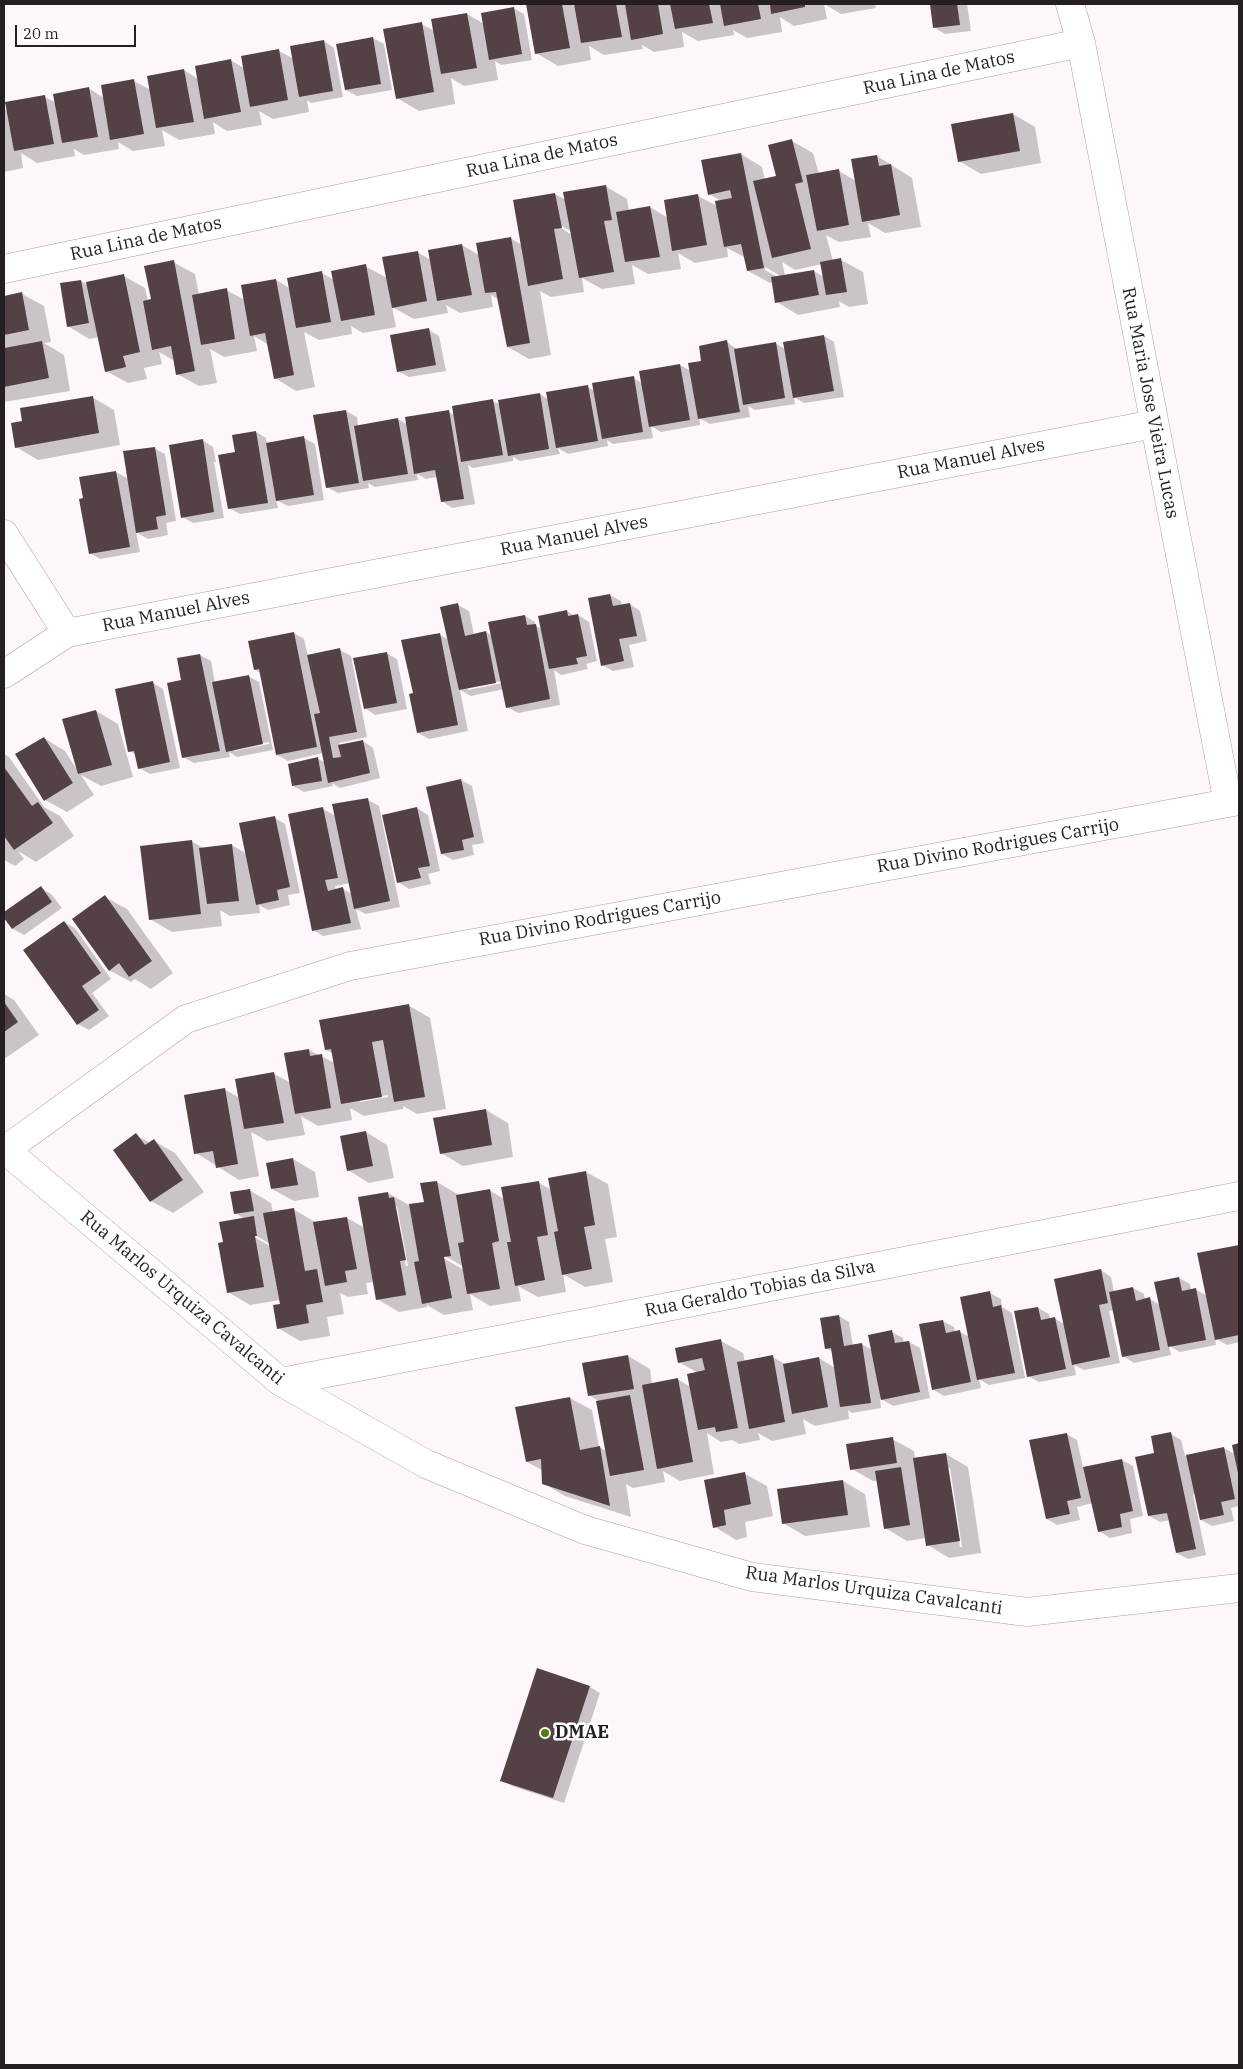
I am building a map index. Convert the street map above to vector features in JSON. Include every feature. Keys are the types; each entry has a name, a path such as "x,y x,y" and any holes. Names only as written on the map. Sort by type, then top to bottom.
{"street":[{"name":"Rua Maria Jose Vieira Lucas","path":"1070,4 1081,43 1154,424 1234,802"},
{"name":"Rua Lina de Matos","path":"4,269 1081,43"},
{"name":"Rua Manuel Alves","path":"4,674 67,634 1154,424"},
{"path":"4,534 67,634"},
{"name":"Rua Divino Rodrigues Carrijo","path":"4,1150 186,1019 350,966 1234,802"},
{"name":"Rua Marlos Urquiza Cavalcanti","path":"4,1150 281,1382 426,1464 585,1530 752,1577 1027,1612 1239,1588"},
{"name":"Rua Geraldo Tobias da Silva","path":"281,1382 1239,1196"}],"building":[{"path":"526,4 562,4 570,48 535,54"},
{"path":"574,4 616,4 622,37 581,43"},
{"path":"625,4 658,4 663,34 631,40"},
{"path":"670,4 709,4 713,23 675,29"},
{"path":"720,4 758,4 761,19 724,26"},
{"path":"770,4 805,4 805,7 771,14"},
{"path":"930,4 957,4 960,25 933,28"},
{"path":"514,7 522,54 489,60 481,13"},
{"path":"467,13 477,68 441,74 431,19"},
{"path":"422,22 434,92 396,99 383,29"},
{"path":"373,37 381,84 345,90 336,44"},
{"path":"324,40 333,91 299,97 290,46"},
{"path":"279,49 288,100 250,107 241,56"},
{"path":"231,59 241,112 204,119 195,66"},
{"path":"184,69 194,122 156,128 147,76"},
{"path":"134,79 144,134 110,140 101,85"},
{"path":"89,87 98,137 62,143 53,94"},
{"path":"45,95 54,144 14,151 5,102"},
{"path":"1013,113 1020,151 958,162 951,124"},
{"path":"792,139 803,182 795,184 811,249 772,258 753,181 776,176 768,145"},
{"path":"741,153 764,268 747,271 741,244 724,247 715,201 732,198 730,190 708,195 701,160"},
{"path":"877,155 879,166 891,164 900,215 862,222 851,159"},
{"path":"839,169 849,225 817,231 806,175"},
{"path":"606,185 612,220 604,221 614,272 579,278 563,192"},
{"path":"555,193 562,228 554,229 563,279 528,286 513,200"},
{"path":"698,194 707,245 672,251 664,200"},
{"path":"650,206 660,257 625,262 616,212"},
{"path":"511,237 530,343 507,347 496,292 485,293 476,243"},
{"path":"462,244 472,295 437,301 428,250"},
{"path":"418,251 427,301 392,308 382,257"},
{"path":"841,258 847,292 826,295 820,262"},
{"path":"174,260 195,371 176,375 171,346 152,350 143,301 151,299 144,266"},
{"path":"366,264 375,315 341,321 331,271"},
{"path":"814,270 819,295 775,303 771,277"},
{"path":"322,271 331,322 296,328 287,278"},
{"path":"124,274 140,352 123,356 126,367 105,372 86,282"},
{"path":"276,279 294,375 274,379 265,333 250,336 241,285"},
{"path":"81,280 89,323 67,327 60,283"},
{"path":"227,288 235,339 201,345 192,295"},
{"path":"22,292 29,330 4,335 4,296"},
{"path":"429,328 436,365 397,372 390,335"},
{"path":"824,335 834,391 793,398 783,342"},
{"path":"727,340 740,412 698,419 688,363 701,361 699,346"},
{"path":"42,341 49,378 4,387 4,348"},
{"path":"776,342 785,398 743,405 734,349"},
{"path":"680,364 690,420 649,427 639,371"},
{"path":"634,376 643,432 602,439 592,383"},
{"path":"588,385 598,441 556,448 546,392"},
{"path":"540,393 549,449 508,456 498,400"},
{"path":"93,396 99,433 15,448 11,423 22,421 20,408"},
{"path":"493,399 503,455 461,462 452,406"},
{"path":"346,410 359,483 326,488 313,415"},
{"path":"449,410 464,499 441,502 435,470 414,474 405,417"},
{"path":"398,418 408,474 363,481 354,426"},
{"path":"256,431 268,503 228,509 218,455 235,452 232,435"},
{"path":"304,436 314,495 276,501 266,443"},
{"path":"203,439 214,512 181,518 169,445"},
{"path":"155,447 166,515 156,517 158,529 136,533 123,451"},
{"path":"116,471 130,547 89,554 79,499 83,498 79,477"},
{"path":"610,594 613,606 630,603 637,636 619,639 624,661 601,666 588,598"},
{"path":"458,603 465,636 486,631 496,683 459,690 440,607"},
{"path":"567,610 568,616 578,614 587,656 576,658 578,664 549,669 538,616"},
{"path":"525,615 527,625 536,624 550,699 506,708 488,622"},
{"path":"294,632 317,747 276,755 259,669 254,670 248,641"},
{"path":"440,633 458,725 417,733 409,694 413,693 401,640"},
{"path":"340,648 357,732 329,737 333,758 341,757 338,745 363,740 370,773 328,783 314,714 320,713 307,655"},
{"path":"387,652 397,703 364,709 353,658"},
{"path":"200,654 220,751 182,758 167,683 181,680 177,658"},
{"path":"249,675 263,744 226,752 212,682"},
{"path":"153,681 170,762 138,769 134,751 128,752 115,689"},
{"path":"96,710 112,765 78,774 62,719"},
{"path":"44,737 73,783 44,801 15,754"},
{"path":"318,757 322,781 292,786 288,764"},
{"path":"4,767 32,806 38,802 53,823 14,850 4,836"},
{"path":"461,779 474,837 462,840 464,850 441,854 426,787"},
{"path":"368,798 390,901 354,909 332,804"},
{"path":"323,807 338,878 325,880 328,891 343,887 351,923 312,931 288,814"},
{"path":"417,807 430,866 418,868 421,878 397,883 382,815"},
{"path":"275,816 290,887 277,890 279,900 256,905 239,823"},
{"path":"192,840 201,914 149,920 140,846"},
{"path":"232,844 239,901 207,904 199,848"},
{"path":"41,886 52,902 12,929 4,918 4,912"},
{"path":"105,895 152,961 129,977 119,963 109,971 72,919"},
{"path":"64,921 101,973 82,986 99,1010 77,1025 23,950"},
{"path":"4,1002 18,1022 4,1032"},
{"path":"409,1004 425,1097 394,1102 383,1040 372,1042 382,1097 341,1104 331,1049 325,1050 319,1020"},
{"path":"309,1049 310,1056 322,1054 331,1108 295,1114 284,1053"},
{"path":"274,1072 284,1123 244,1129 235,1079"},
{"path":"225,1088 238,1164 216,1168 213,1151 194,1154 184,1095"},
{"path":"486,1109 492,1145 440,1154 433,1118"},
{"path":"366,1131 373,1166 347,1171 340,1136"},
{"path":"136,1133 145,1145 154,1139 183,1180 150,1202 113,1150"},
{"path":"293,1158 298,1185 271,1189 266,1163"},
{"path":"586,1171 595,1225 584,1227 592,1269 562,1275 554,1232 558,1231 548,1178"},
{"path":"437,1181 451,1256 444,1257 452,1298 422,1304 414,1262 419,1261 409,1204 424,1202 420,1183"},
{"path":"539,1181 548,1235 537,1237 545,1280 515,1286 507,1242 511,1242 501,1187"},
{"path":"250,1189 254,1211 234,1214 230,1192"},
{"path":"490,1189 499,1241 492,1243 500,1289 467,1294 458,1243 464,1242 456,1195"},
{"path":"388,1192 389,1198 394,1197 406,1260 400,1261 406,1295 376,1300 358,1197"},
{"path":"294,1208 305,1271 317,1269 323,1302 306,1305 309,1323 277,1329 273,1305 280,1304 263,1213"},
{"path":"254,1216 257,1236 255,1236 264,1287 227,1293 218,1243 223,1242 219,1222"},
{"path":"347,1217 357,1269 345,1271 347,1282 325,1286 313,1222"},
{"path":"1239,1245 1239,1335 1215,1340 1197,1253"},
{"path":"1101,1269 1108,1303 1099,1305 1110,1357 1072,1365 1054,1279"},
{"path":"1179,1277 1182,1291 1196,1288 1206,1340 1168,1347 1154,1282"},
{"path":"1133,1287 1136,1301 1150,1297 1160,1350 1122,1357 1109,1292"},
{"path":"990,1291 993,1307 1001,1305 1015,1373 977,1380 960,1297"},
{"path":"1038,1307 1041,1320 1055,1317 1066,1369 1027,1377 1014,1311"},
{"path":"839,1315 844,1346 862,1343 871,1403 840,1407 831,1348 825,1349 820,1318"},
{"path":"943,1320 946,1333 960,1330 971,1382 932,1390 919,1324"},
{"path":"892,1330 895,1343 909,1341 920,1392 881,1400 868,1335"},
{"path":"721,1339 738,1428 716,1432 715,1427 698,1430 687,1374 705,1370 702,1358 678,1363 675,1348"},
{"path":"628,1355 634,1389 588,1396 582,1363"},
{"path":"773,1355 785,1422 749,1429 737,1362"},
{"path":"819,1357 828,1407 792,1414 783,1364"},
{"path":"678,1378 693,1462 657,1469 642,1385"},
{"path":"630,1395 644,1470 610,1476 596,1401"},
{"path":"570,1397 580,1450 600,1446 610,1506 542,1484 541,1459 526,1462 515,1407"},
{"path":"1171,1432 1196,1549 1176,1553 1167,1513 1148,1516 1135,1457 1154,1453 1151,1436"},
{"path":"1067,1433 1081,1498 1067,1501 1070,1514 1046,1519 1029,1440"},
{"path":"893,1437 897,1463 850,1470 846,1444"},
{"path":"1239,1443 1239,1473 1238,1473 1232,1445"},
{"path":"1224,1447 1235,1499 1221,1502 1224,1515 1200,1520 1186,1455"},
{"path":"946,1453 960,1541 926,1546 913,1458"},
{"path":"1122,1459 1133,1511 1120,1514 1122,1527 1098,1532 1083,1467"},
{"path":"901,1467 910,1525 884,1529 875,1471"},
{"path":"745,1472 751,1504 724,1510 726,1525 713,1528 704,1480"},
{"path":"843,1480 848,1515 782,1524 777,1489"},
{"name":"DMAE","path":"537,1668 590,1686 553,1798 500,1781"}],"place":[{"name":"DMAE","path":"545,1733"}]}
